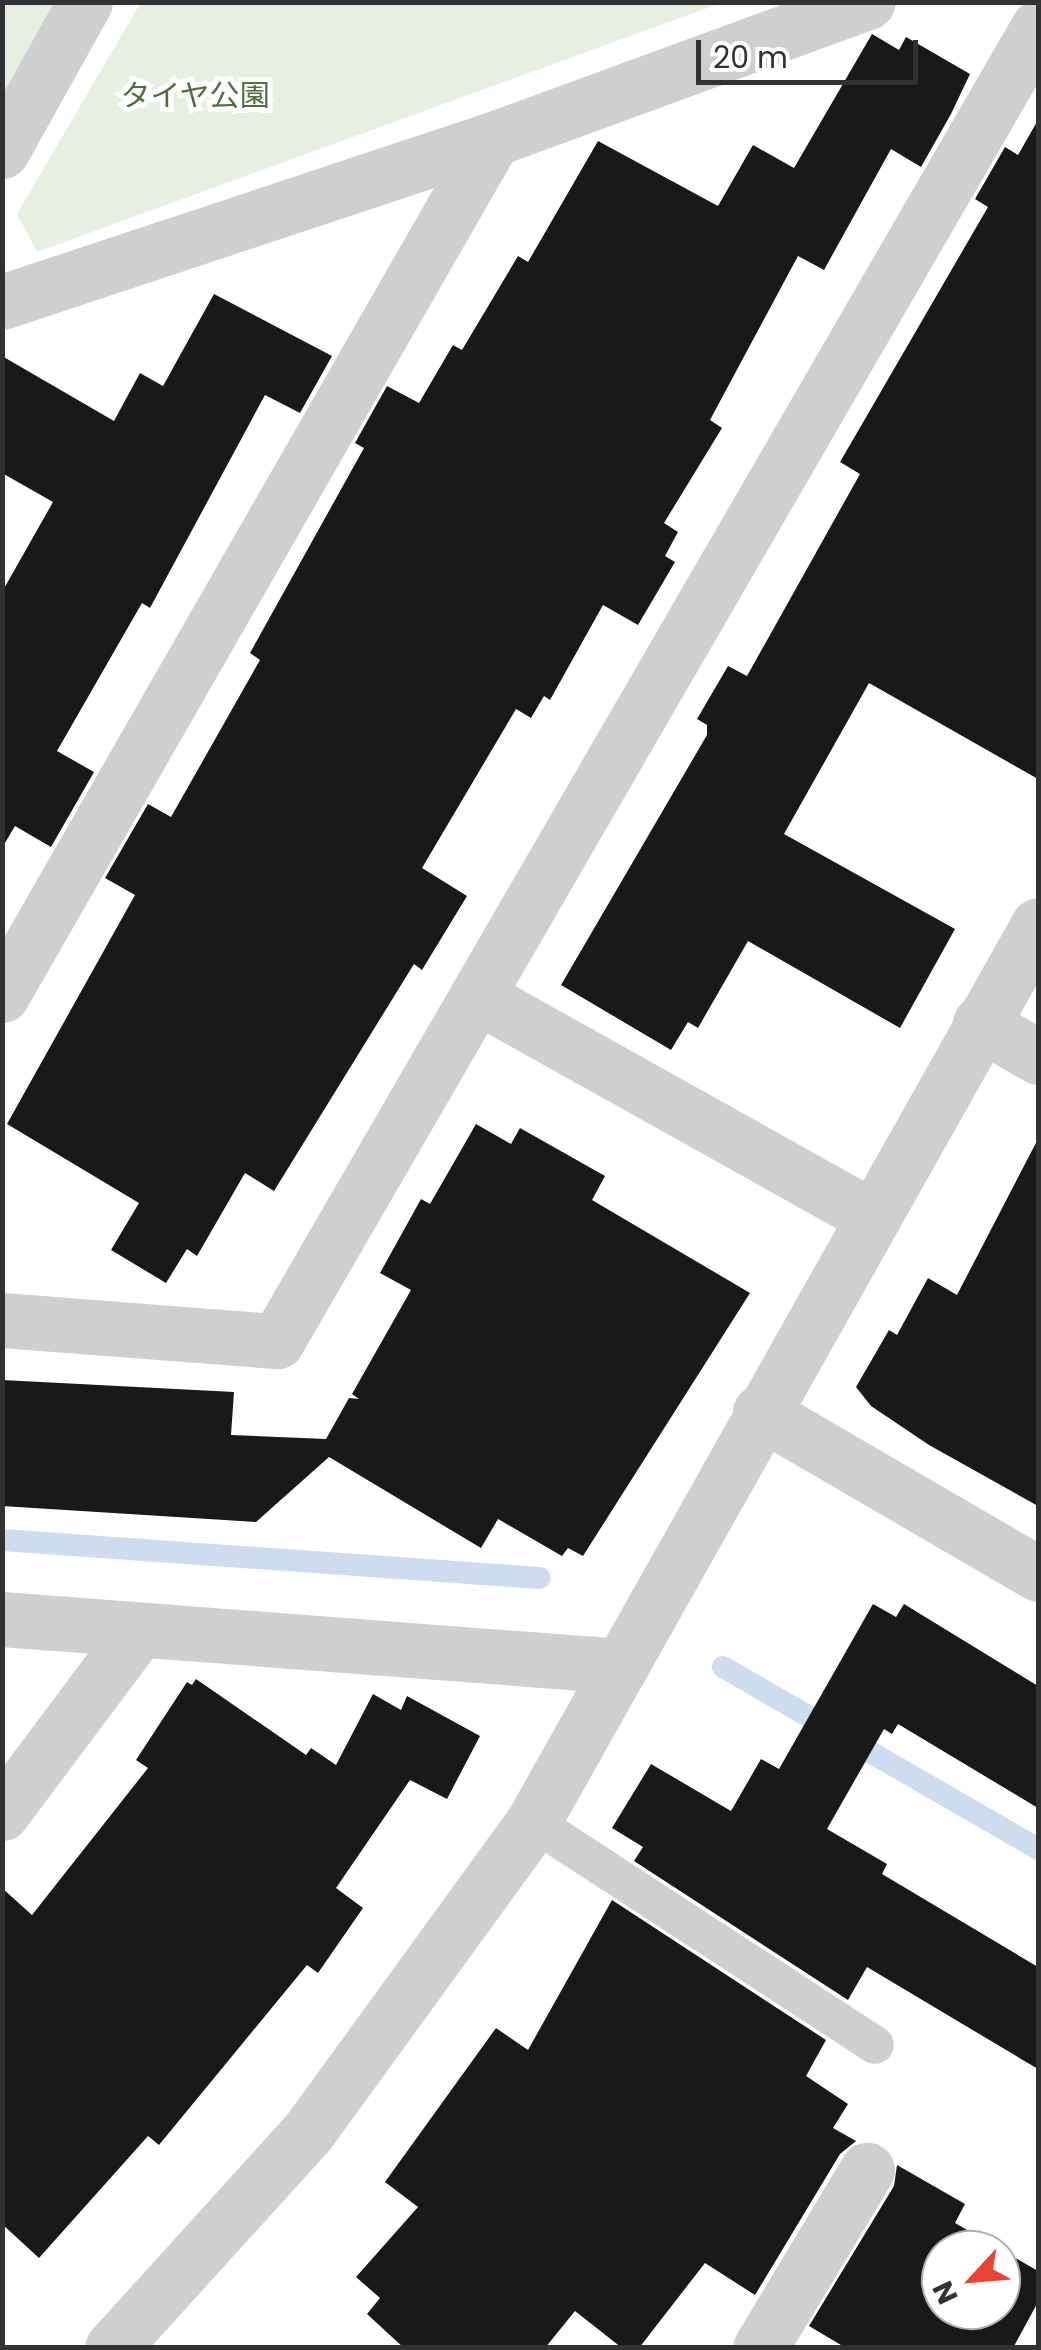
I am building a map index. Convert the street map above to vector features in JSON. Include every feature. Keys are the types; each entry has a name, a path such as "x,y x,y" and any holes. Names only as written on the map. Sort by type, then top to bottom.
{"street":[{"path":"2,151 85,2"},
{"path":"2,302 493,139 868,2"},
{"path":"2,1320 276,1341 1038,27"},
{"path":"2,995 493,139"},
{"path":"112,2348 308,2132 533,1822 690,1552 760,1412 1038,925"},
{"path":"477,996 870,1216"},
{"path":"980,1023 1038,1057"},
{"path":"760,1412 1038,1574"},
{"path":"2,1619 621,1666"},
{"path":"2,1813 138,1631"},
{"path":"760,2348 866,2170"}],"lane":[{"path":"533,1822 874,2045"}],"green space":[{"name":"タイヤ公園","path":"141,2 721,3 37,252 17,214"},
{"path":"3,3 56,3 3,97"}],"building":[{"path":"872,34 899,50 906,37 970,74 951,114 921,167 891,149 824,270 798,256 710,420 722,428 664,523 678,532 665,556 675,562 638,625 603,605 550,700 544,696 531,718 516,709 422,868 467,896 422,970 414,964 274,1191 245,1173 197,1256 187,1249 166,1283 111,1250 139,1203 7,1124 135,895 105,878 148,804 171,817 260,660 250,653 364,448 355,443 387,386 419,403 453,345 462,350 518,256 528,262 598,141 718,206 753,145 794,168"},
{"path":"1038,120 1038,779 869,683 784,834 955,929 900,1028 748,941 698,1028 688,1022 671,1050 561,985 707,735 707,725 697,719 728,666 747,676 860,474 840,462 988,207 975,199 1005,147 1018,155"},
{"path":"214,294 332,356 300,413 265,395 150,608 142,603 57,751 94,772 51,847 15,826 2,848 2,592 53,502 2,473 2,356 114,421 140,373 163,386"},
{"path":"476,1124 511,1144 520,1128 605,1176 592,1200 750,1293 583,1556 568,1548 562,1556 498,1519 481,1548 329,1457 256,1522 2,1506 2,1380 234,1392 231,1435 326,1439 349,1398 359,1399 352,1394 411,1290 380,1273 421,1199 430,1204"},
{"path":"1038,1139 1038,1506 929,1445 871,1406 856,1387 889,1330 897,1335 928,1278 957,1295"},
{"path":"873,1604 896,1617 904,1604 1038,1686 1038,1808 898,1724 892,1734 884,1729 827,1829 887,1864 882,1874 1038,1967 1038,2069 867,1967 848,2000 634,1861 643,1847 612,1828 651,1764 731,1811 761,1759 779,1769"},
{"path":"196,1679 306,1755 311,1748 336,1765 373,1694 401,1710 407,1696 480,1736 447,1799 410,1780 336,1888 363,1908 318,1973 307,1965 159,2145 148,2136 39,2258 2,2224 2,1888 32,1915 148,1768 136,1760 187,1682 192,1685"},
{"path":"612,1900 826,2040 806,2076 848,2104 833,2128 856,2141 840,2154 755,2295 705,2263 639,2348 622,2348 575,2311 545,2348 404,2348 367,2314 380,2298 356,2277 418,2207 385,2182 496,2028 528,2050"},
{"path":"897,2165 965,2204 955,2223 967,2230 921,2230 921,2330 1021,2330 1021,2261 1038,2271 1038,2302 1013,2348 846,2348 809,2326 894,2186"}],"waterway":[{"path":"2,1540 540,1578"},
{"path":"723,1667 1038,1849"}]}
